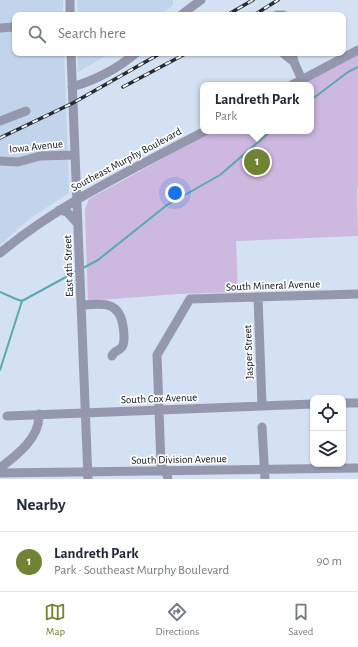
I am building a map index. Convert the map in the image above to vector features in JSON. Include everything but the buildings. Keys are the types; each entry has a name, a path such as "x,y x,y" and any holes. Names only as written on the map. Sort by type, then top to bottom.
{"street":[{"path":"70,0 70,12"},
{"path":"185,12 201,0"},
{"path":"0,28 12,27"},
{"path":"298,82 358,50"},
{"name":"East 4th Street","path":"71,56 88,476"},
{"path":"72,87 96,79 123,64 132,56"},
{"path":"287,56 294,62"},
{"path":"293,56 302,80"},
{"path":"0,121 26,111"},
{"name":"Southeast Murphy Boulevard","path":"0,252 22,235 78,198 200,134"},
{"name":"Iowa Avenue","path":"0,161 18,162 40,156 75,155"},
{"path":"59,210 67,212 78,224"},
{"name":"South Mineral Avenue","path":"159,411 157,355 190,299 358,294"},
{"name":"Jasper Street","path":"258,297 262,405"},
{"path":"81,305 108,305 119,312 122,321 123,342 121,348 114,352 112,356"},
{"path":"346,403 358,403"},
{"name":"South Cox Avenue","path":"7,416 310,404"},
{"path":"159,411 161,465 166,475"},
{"path":"0,468 32,439 38,429 39,414"},
{"path":"262,427 264,479"},
{"name":"South Division Avenue","path":"0,473 88,476 166,475 264,469 358,468"}],"shaded area":[{"path":"0,0 63,0 63,12 12,12 12,24 0,24"},
{"path":"77,0 173,0 173,5 165,12 78,12"},
{"path":"0,32 12,32 12,56 64,56 69,187 68,194 29,219 0,245"},
{"path":"358,54 358,236 236,241 238,292 178,294 88,301 85,209 89,199 208,134 314,134 314,82 305,82"},
{"path":"78,56 106,56 78,72"}],"waterway":[{"path":"314,98 348,72 358,67"},
{"path":"83,268 98,260 167,205 220,175 268,134"},
{"path":"0,292 22,301 77,271"},
{"path":"0,370 22,301"}],"railway":[{"path":"232,12 253,0"},
{"path":"259,12 278,0"},
{"path":"0,138 73,103 156,56"},
{"path":"123,87 181,56"}],"place":[{"name":"Landreth Park","path":"257,162"}]}
